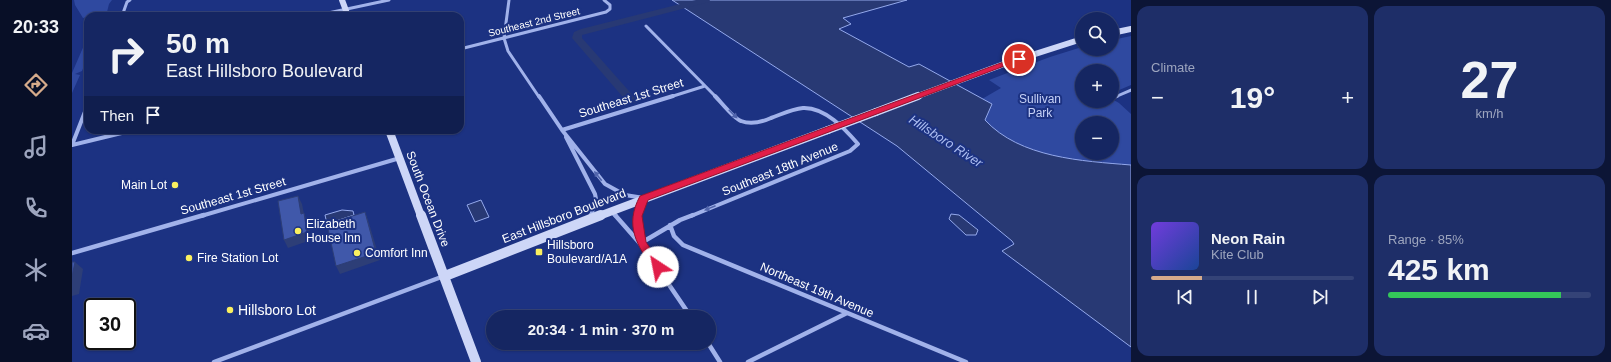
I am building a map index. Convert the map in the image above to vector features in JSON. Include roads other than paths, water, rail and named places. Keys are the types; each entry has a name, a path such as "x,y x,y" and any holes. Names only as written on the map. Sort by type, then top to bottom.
{"main road":[{"path":"342,0 347,12"},
{"path":"1119,32 1131,29"},
{"name":"East Hillsboro Boulevard","path":"445,276 644,198 978,73 1075,41"},
{"name":"South Ocean Drive","path":"391,134 476,362"}],"street":[{"path":"123,12 127,2 130,0"},
{"path":"332,12 389,0"},
{"path":"509,0 504,38 508,51 562,130 604,184 620,193 644,198 637,216 641,243"},
{"name":"Southeast 2nd Street","path":"464,48 606,12 610,8 610,5 604,0"},
{"name":"Southeast 18th Avenue","path":"641,243 680,220 850,151 858,144 849,134 824,114 813,109 796,109 761,123 750,124 740,121 646,26"},
{"name":"Southeast 1st Street","path":"562,130 705,86"},
{"path":"1119,95 1131,90"},
{"path":"72,145 84,114"},
{"path":"562,130 595,194 595,203 590,220"},
{"path":"72,145 117,134"},
{"name":"Southeast 1st Street","path":"72,253 400,158"},
{"path":"611,211 623,222 641,243 686,310"},
{"name":"Northeast 19th Avenue","path":"670,226 674,236 683,244 966,362"},
{"name":"East Hillsboro Boulevard","path":"214,362 445,276"},
{"path":"748,362 847,313"},
{"path":"712,350 720,362"}],"water":[{"name":"Hillsboro River","path":"672,0 907,0 843,18 851,24 839,29 909,67 919,64 992,104 985,120 999,133 1016,142 1034,150 1075,160 1131,165 1131,347 1002,251 1014,244 1012,241 897,146"},
{"path":"481,200 489,217 475,222 467,205"},
{"path":"342,210 353,211 354,215 327,224 325,215"},
{"path":"951,214 959,215 978,230 976,235 966,235 949,219"}],"waterway":[{"path":"632,101 577,38 577,34 706,0"}],"place":[{"name":"Main Lot","path":"175,185"},
{"name":"Elizabeth House Inn","path":"298,231"},
{"name":"Hillsboro Boulevard/A1A","path":"539,252"},
{"name":"Comfort Inn","path":"357,253"},
{"name":"Fire Station Lot","path":"189,258"},
{"name":"Hillsboro Lot","path":"230,310"}],"park label":[{"name":"Sullivan Park","path":"1040,106"}]}
